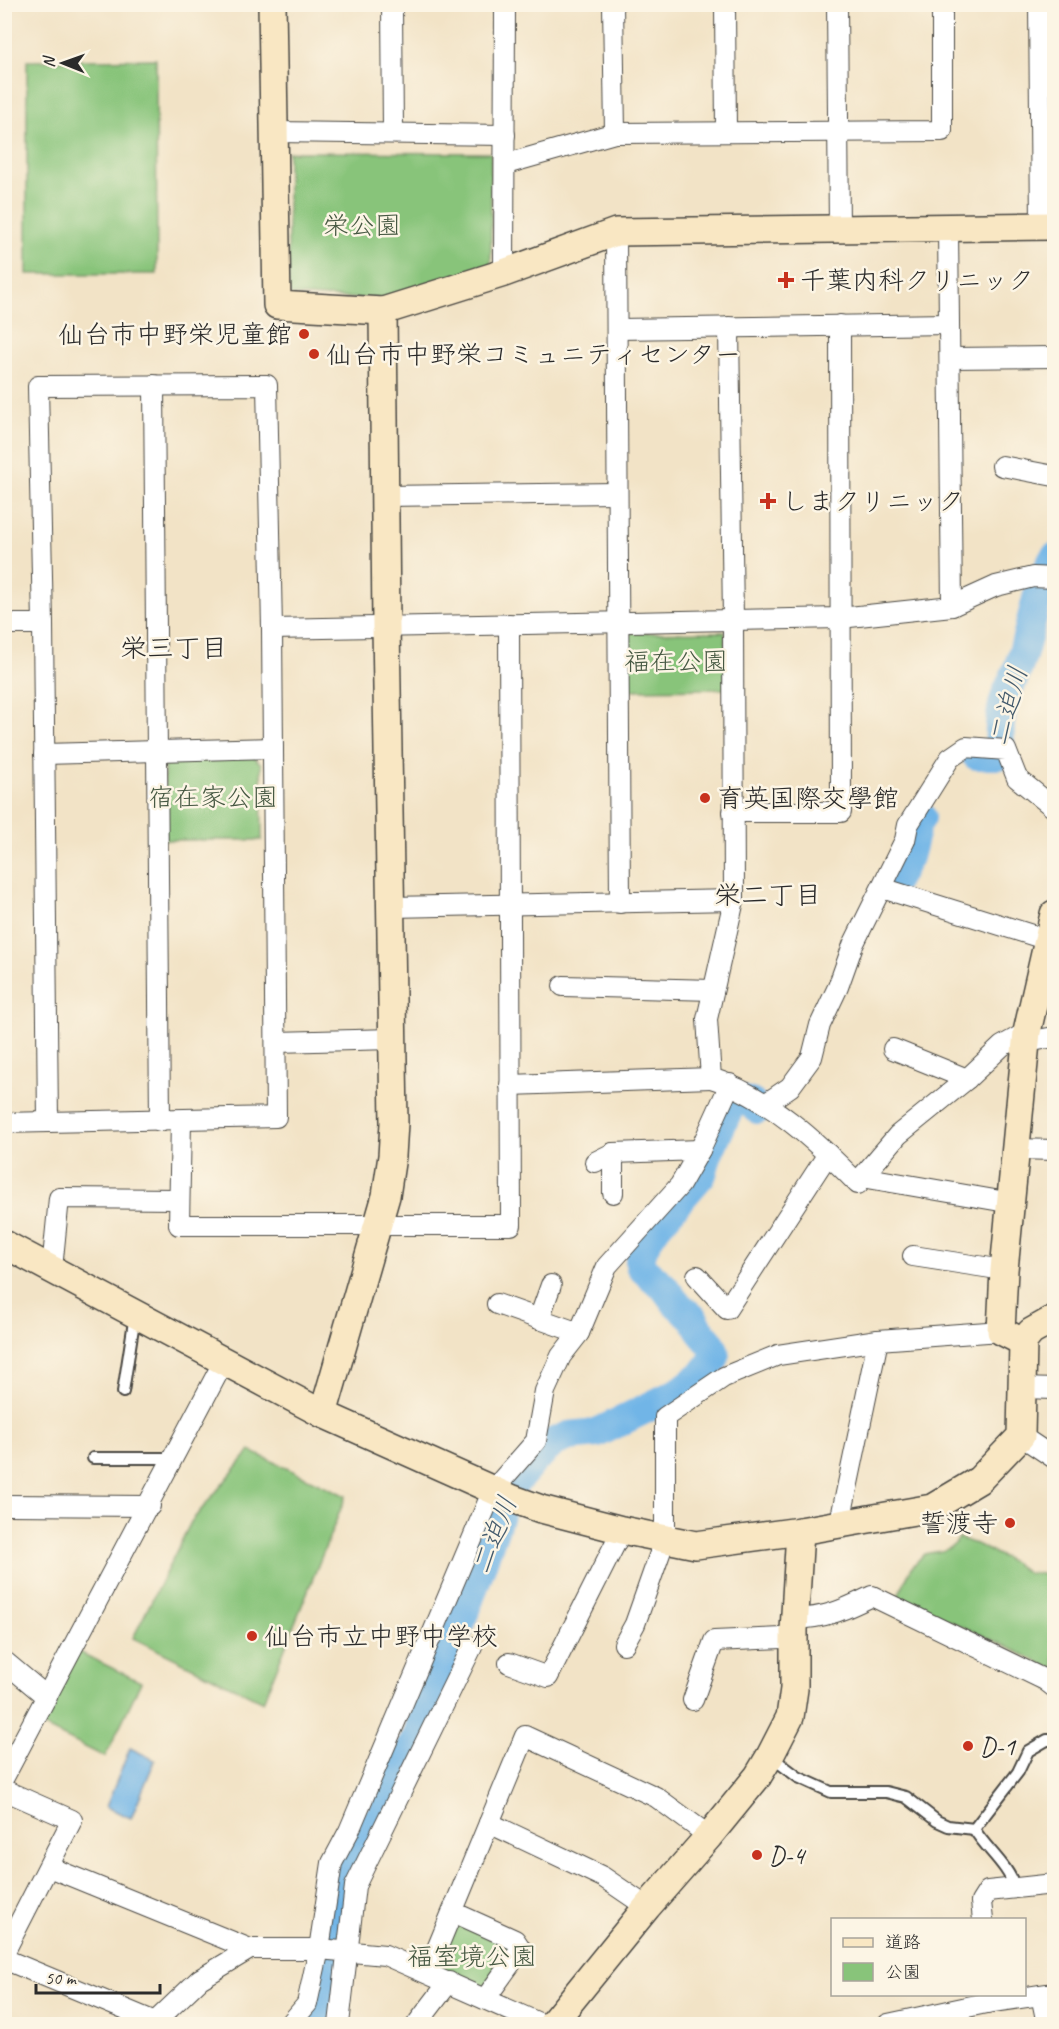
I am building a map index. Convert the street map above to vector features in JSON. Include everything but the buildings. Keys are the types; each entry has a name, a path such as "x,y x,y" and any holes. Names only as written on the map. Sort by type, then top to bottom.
{"street":[{"path":"272,4 277,305 383,311 504,273 616,232 1048,226 1039,4"},
{"path":"392,4 393,134"},
{"path":"504,273 505,4"},
{"path":"613,4 615,133"},
{"path":"725,4 726,132"},
{"path":"837,4 839,229"},
{"path":"506,164 615,133 942,131 942,4"},
{"path":"274,132 505,135"},
{"path":"948,228 952,606"},
{"path":"616,232 620,903"},
{"path":"323,1414 386,1196 394,1123 383,311"},
{"path":"618,329 949,324"},
{"path":"734,812 841,812 840,325"},
{"path":"290,2025 308,2004 320,1949 332,1863 349,1831 502,1494 536,1441 545,1390 561,1356 579,1333 607,1266 680,1185 700,1150 721,1081 707,1019 734,900 729,327"},
{"path":"950,358 1054,357"},
{"path":"154,385 160,1121"},
{"path":"4,1123 276,1117 272,629 267,385 38,386 48,1122"},
{"path":"1002,466 1054,476"},
{"path":"384,496 617,493"},
{"path":"272,629 840,618 952,606 996,586 1046,577"},
{"path":"4,624 43,624"},
{"path":"181,1120 179,1225 511,1226 509,624"},
{"path":"765,1104 790,1087 812,1057 820,1025 838,987 853,945 905,840 908,825 950,758 966,747 999,749 1017,778 1054,808"},
{"path":"44,754 273,748"},
{"path":"882,888 1048,940"},
{"path":"391,907 734,900"},
{"path":"4,1244 323,1414 502,1494 541,1509 622,1530 696,1545 800,1531 840,1522 932,1508 979,1480 1021,1436 1023,1388 1012,1337 1004,1270 1027,1037 1054,914"},
{"path":"563,987 713,990"},
{"path":"510,1085 721,1081 765,1104 828,1154 858,1184 898,1135 967,1079 1002,1046 1027,1037 1054,1037"},
{"path":"276,1042 393,1039"},
{"path":"893,1049 967,1079"},
{"path":"1017,1149 1054,1150"},
{"path":"595,1162 613,1153 700,1150"},
{"path":"613,1153 613,1193"},
{"path":"698,1276 727,1308 828,1154"},
{"path":"862,1177 1012,1203"},
{"path":"52,1269 59,1197 179,1199"},
{"path":"913,1256 1004,1270"},
{"path":"539,1319 551,1285"},
{"path":"497,1305 579,1333"},
{"path":"624,1644 635,1624 665,1539 665,1417 724,1377 778,1355 878,1340 1012,1337 1031,1332 1054,1319"},
{"path":"840,1522 878,1340"},
{"path":"4,1777 150,1506 224,1361"},
{"path":"1023,1388 1054,1389"},
{"path":"1021,1436 1054,1458"},
{"path":"4,1504 150,1506"},
{"path":"509,1663 548,1677 622,1530"},
{"path":"552,2025 647,1907 758,1776 790,1717 794,1689 794,1624 800,1531"},
{"path":"693,1700 714,1641 782,1638 794,1624 836,1613 872,1596 1045,1680 1054,1687"},
{"path":"339,2025 355,1886 472,1647"},
{"path":"4,1661 47,1697"},
{"path":"427,1973 525,1736 656,1797 709,1836"},
{"path":"4,1790 72,1820 4,1953"},
{"path":"489,1823 603,1877 647,1907"},
{"path":"49,1867 250,1949 320,1949 386,1955 541,2025"},
{"path":"983,1918 981,1902 988,1891 1054,1884"},
{"path":"453,1912 515,1940 521,1949 485,1999"},
{"path":"4,1959 154,2024 200,1979 250,1949"},
{"path":"417,2025 448,1982"},
{"path":"1026,1996 1048,1994 1047,2025"},
{"path":"888,2025 958,2017 988,1999 1024,1996"}],"lane":[{"path":"123,1392 135,1314"},
{"path":"93,1458 174,1458"},
{"path":"974,1829 1018,1772 1028,1751 1047,1740 1054,1740"},
{"path":"770,1756 798,1777 831,1792 886,1792 906,1797 937,1821 948,1826 974,1829"},
{"path":"974,1829 983,1844 1011,1876 1015,1888"}],"green space":[{"path":"156,59 157,274 27,274 27,61"},
{"name":"栄公園","path":"288,152 491,153 491,265 384,300 288,295"},
{"name":"福在公園","path":"725,632 725,689 628,690 628,633"},
{"name":"宿在家公園","path":"251,754 261,764 262,840 165,840 164,764 174,755"},
{"path":"250,1451 346,1496 263,1702 133,1638 191,1522"},
{"path":"959,1538 1014,1563 1027,1573 1046,1574 1054,1578 1054,1670 1002,1644 897,1598 912,1567 924,1554 949,1548"},
{"path":"77,1651 141,1682 105,1757 40,1725"},
{"name":"福室境公園","path":"455,1918 516,1949 485,1992 441,1972 437,1959"}],"water":[{"path":"130,1748 155,1760 131,1818 106,1807"}],"waterway":[{"name":"二迫川","path":"976,755 1000,755 1002,709 1018,669 1042,584 1054,558"},
{"name":"二迫川","path":"894,881 908,857 916,826 921,817"},
{"name":"二迫川","path":"310,2024 325,2002 336,1956 349,1856 358,1840 383,1813 397,1777 418,1735 427,1698 461,1622 502,1507 512,1486 535,1459 554,1442 569,1436 597,1433 681,1391 704,1373 714,1359 715,1353 712,1345 694,1319 676,1303 664,1287 643,1269 640,1265 640,1257 645,1244 657,1226 702,1174 707,1156 731,1104 740,1100 751,1103 758,1109"}],"place":[{"name":"千葉内科クリニック","path":"786,280"},
{"name":"仙台市中野栄児童館","path":"304,334"},
{"name":"仙台市中野栄コミュニティセンター","path":"314,354"},
{"name":"しまクリニック","path":"768,501"},
{"name":"育英国際交學館","path":"705,798"},
{"name":"誓渡寺","path":"1010,1523"},
{"name":"仙台市立中野中学校","path":"252,1636"},
{"name":"D-1","path":"968,1746"},
{"name":"D-4","path":"757,1855"}],"district":[{"name":"栄三丁目","path":"174,648"},
{"name":"栄二丁目","path":"768,895"}]}
